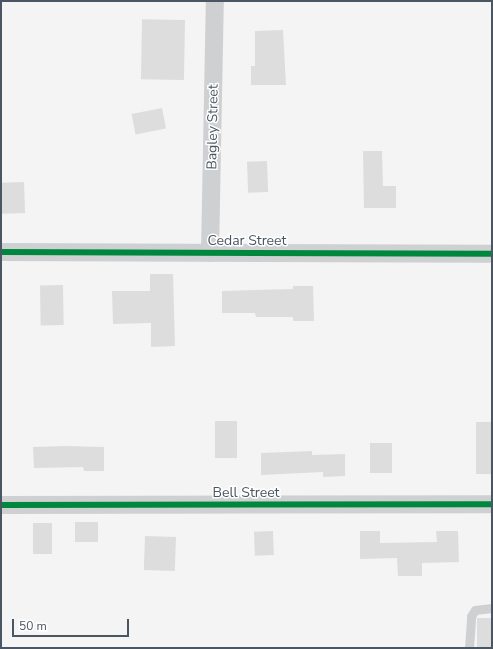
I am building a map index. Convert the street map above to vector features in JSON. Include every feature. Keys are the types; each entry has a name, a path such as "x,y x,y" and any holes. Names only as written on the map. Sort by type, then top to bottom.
{"street":[{"name":"Bagley Street","path":"210,253 215,1"},
{"name":"Cedar Street","path":"1,252 492,254"},
{"name":"Bell Street","path":"1,506 492,504"}],"lane":[{"path":"469,648 471,616 475,610 492,608"}],"building":[{"path":"142,19 185,20 184,80 141,79"},
{"path":"283,30 286,85 251,85 251,66 255,66 255,31"},
{"path":"162,108 166,129 136,135 132,114"},
{"path":"363,151 382,151 383,186 396,186 396,208 364,208"},
{"path":"267,161 268,192 248,193 247,162"},
{"path":"24,182 25,213 2,214 1,183"},
{"path":"150,274 173,274 175,346 151,347 151,323 113,324 112,291 150,291"},
{"path":"40,285 63,285 64,325 41,325"},
{"path":"293,286 313,286 314,321 293,321 293,317 256,317 255,313 222,313 222,291 293,289"},
{"path":"215,421 237,421 237,458 215,458"},
{"path":"476,422 492,422 492,474 476,474"},
{"path":"370,443 392,443 392,473 370,473"},
{"path":"33,447 104,447 104,471 84,471 83,467 34,468"},
{"path":"312,451 312,455 345,454 345,476 323,477 323,472 261,475 261,453"},
{"path":"75,522 98,522 98,542 75,542"},
{"path":"33,523 52,523 52,554 33,554"},
{"path":"273,531 274,555 255,556 254,532"},
{"path":"360,531 380,531 380,543 437,542 436,531 458,531 459,562 422,563 422,576 398,576 397,558 360,559"},
{"path":"145,536 176,537 175,571 144,570"},
{"path":"477,618 492,618 492,648 477,648"}],"cycle path":[{"path":"1,252 492,254"},
{"path":"1,505 492,504"}]}
